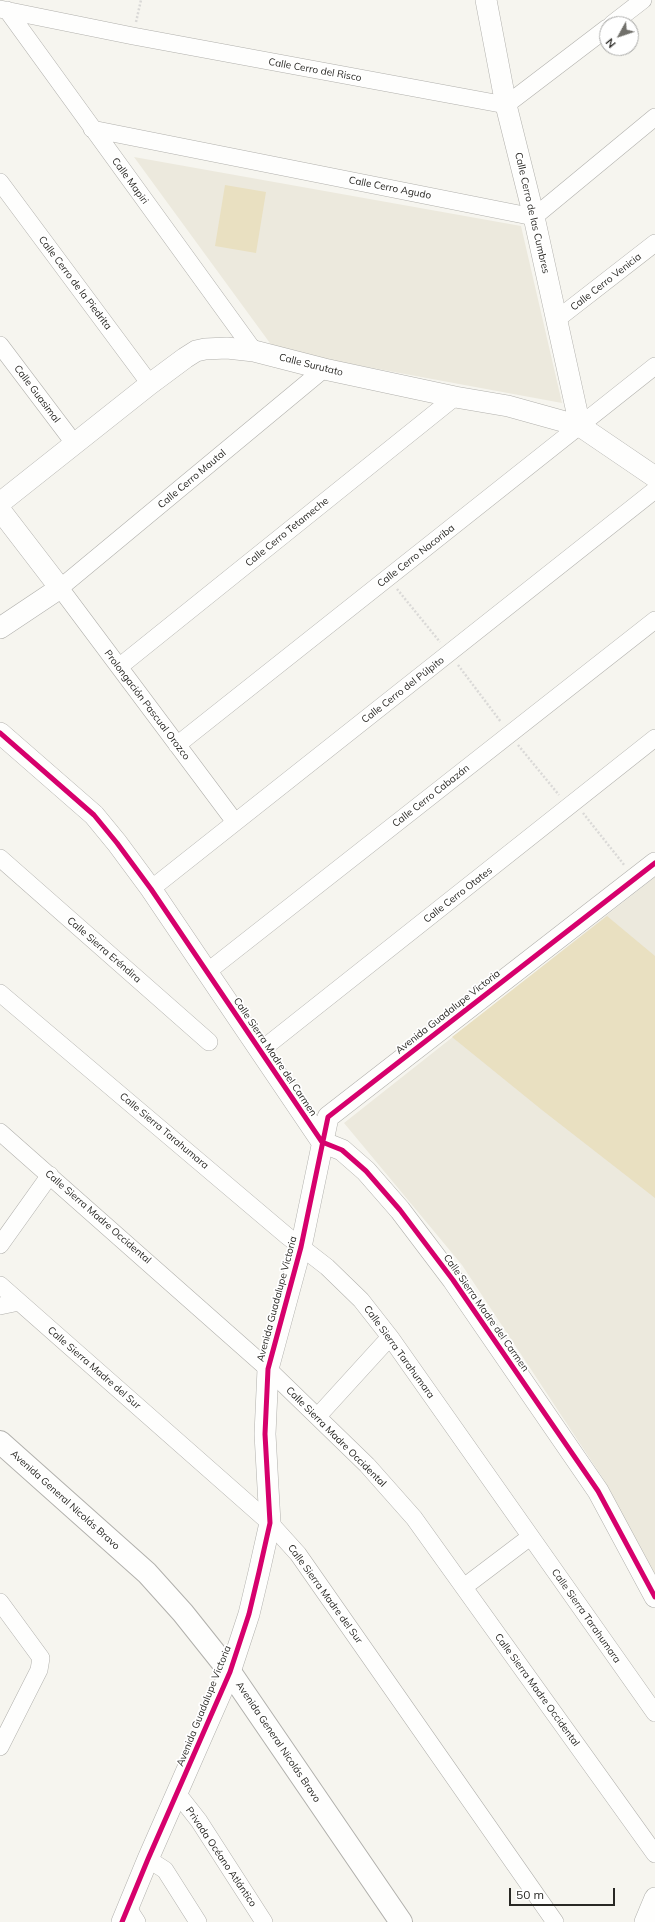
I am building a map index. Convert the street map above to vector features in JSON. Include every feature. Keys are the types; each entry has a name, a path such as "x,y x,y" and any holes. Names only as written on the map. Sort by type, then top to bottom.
{"main road":[{"name":"Avenida General Nicolás Bravo","path":"0,1442 147,1573 183,1613 230,1672 401,1922"}],"street":[{"name":"Calle Cerro de las Cumbres","path":"486,0 506,105 534,217 580,426"},
{"path":"622,16 643,0"},
{"name":"Calle Cerro del Risco","path":"9,6 133,36 506,105"},
{"name":"Calle Mapiri","path":"9,6 92,129 254,351"},
{"path":"506,105 599,34"},
{"path":"534,217 655,117"},
{"name":"Calle Cerro Agudo","path":"92,129 534,217"},
{"name":"Calle Cerro de la Piedrita","path":"0,182 150,384"},
{"name":"Calle Cerro Venicia","path":"556,320 655,243"},
{"name":"Calle Guasimal","path":"0,345 74,443"},
{"name":"Calle Surutato","path":"0,503 150,384 196,351 227,348 254,351 324,369 455,397 508,406 580,426 655,477"},
{"name":"Calle Cerro Nacoriba","path":"177,745 655,366"},
{"name":"Calle Cerro Mautal","path":"60,588 324,369"},
{"name":"Calle Cerro Tetameche","path":"119,667 455,397"},
{"name":"Calle Cerro del Púlpito","path":"151,889 655,490"},
{"path":"0,510 60,588 0,628"},
{"name":"Prolongación Pascual Orozco","path":"60,588 235,822"},
{"name":"Calle Cerro Cabazán","path":"207,972 655,620"},
{"name":"Calle Sierra Madre del Carmen","path":"0,732 94,815 151,889 322,1142 342,1150 366,1171 400,1210 453,1280 598,1491 655,1597"},
{"name":"Calle Cerro Otates","path":"260,1051 655,738"},
{"name":"Calle Sierra Eréndira","path":"0,858 209,1042"},
{"name":"Avenida Guadalupe Victoria","path":"129,1917 148,1859 230,1672 249,1614 270,1523 265,1434 268,1370 302,1246 328,1117 655,863"},
{"name":"Calle Sierra Tarahumara","path":"0,993 302,1246 361,1300 390,1337 655,1713"},
{"name":"Calle Sierra Madre Occidental","path":"0,1132 268,1370 318,1416 367,1465 414,1518 655,1854"},
{"path":"0,1245 50,1175"},
{"name":"Calle Sierra Madre del Sur","path":"0,1285 270,1523 298,1554 555,1922"},
{"path":"0,1306 19,1302"},
{"path":"318,1416 390,1337"},
{"path":"464,1587 530,1537"},
{"path":"0,1602 41,1658 39,1670 0,1747"},
{"name":"Privada Océano Atlántico","path":"177,1793 199,1821 264,1922"},
{"path":"148,1859 165,1870 198,1922"},
{"path":"645,1922 655,1898"}],"path":[{"path":"133,36 141,0"}],"shaded area":[{"path":"134,157 521,226 562,403 275,350"},
{"path":"225,185 266,192 256,253 215,246"},
{"path":"655,877 655,1575 604,1480 462,1265 344,1123"},
{"path":"607,916 655,956 655,1198 542,1110 452,1037"}],"cycle path":[{"path":"0,733 94,815 151,889 322,1142 342,1150 366,1171 400,1210 453,1280 598,1491 655,1597"},
{"path":"122,1922 230,1672 249,1614 270,1523 265,1434 268,1369 301,1247 328,1117 655,863"}]}
